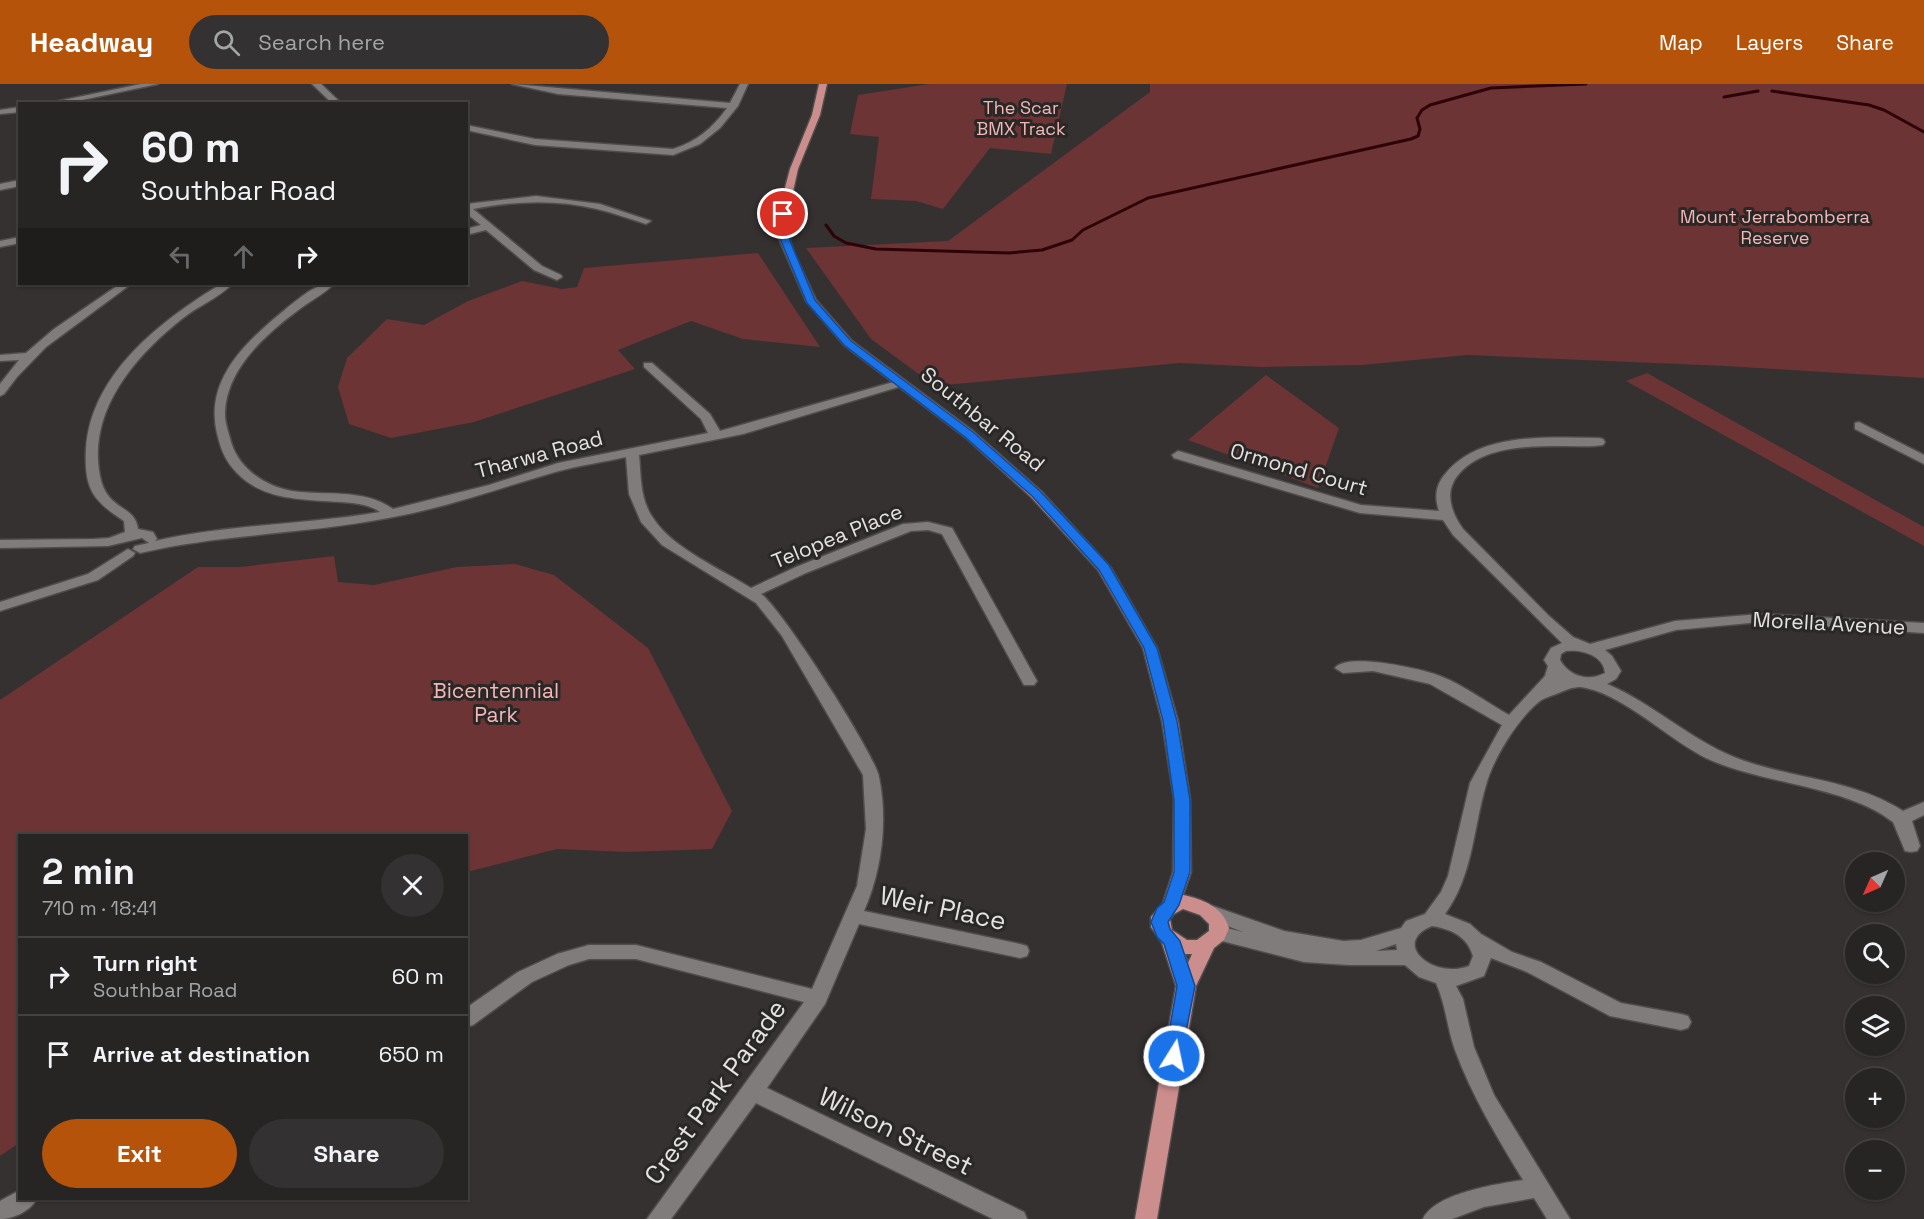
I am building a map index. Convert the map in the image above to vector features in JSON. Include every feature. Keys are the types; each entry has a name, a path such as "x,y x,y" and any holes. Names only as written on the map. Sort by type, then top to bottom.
{"main road":[{"name":"Southbar Road","path":"823,84 816,115 794,169 783,214 785,241 811,301 848,343 969,434 1036,494 1104,568 1150,648 1170,721 1182,800 1182,872 1171,905"},
{"name":"Southbar Road","path":"1182,872 1203,908"},
{"path":"1146,1219 1186,986 1212,939 1217,922 1203,908 1182,902 1171,905 1163,912 1160,922 1163,932 1171,941 1186,986"},
{"path":"1171,941 1195,948 1212,939"}],"street":[{"path":"59,102 154,84"},
{"path":"316,84 336,102"},
{"path":"516,84 568,93 734,106"},
{"path":"468,127 535,142 619,146 665,152 680,150 697,143 714,129 734,106 744,84"},
{"path":"0,112 18,109"},
{"path":"0,187 18,183"},
{"path":"468,208 501,200 569,199 613,209 646,221"},
{"path":"468,210 538,267 557,277"},
{"path":"468,231 488,226"},
{"path":"0,244 18,240"},
{"path":"0,392 8,378 29,356 82,311 124,285"},
{"path":"132,534 130,519 102,499 93,476 91,452 93,430 101,407 113,386 153,338 182,313 225,285"},
{"path":"328,285 273,323 250,347 232,372 222,394 219,413 225,442 234,464 251,481 293,496 365,499 384,507 391,514"},
{"path":"0,358 29,356"},
{"path":"648,366 699,411 716,436"},
{"name":"Tharwa Road","path":"139,547 183,539 327,525 391,514 483,491 558,467 716,436 803,413 901,383"},
{"path":"1859,426 1924,460"},
{"path":"1599,442 1523,444 1491,450 1471,457 1452,472 1445,484 1443,498 1447,516 1458,532 1544,619 1568,640 1607,658 1611,670 1635,705"},
{"name":"Crest Park Parade","path":"632,452 636,494 646,519 667,542 761,600 788,634 871,775 875,830 866,886 818,998 753,1091 658,1219"},
{"name":"Ormond Court","path":"1178,455 1360,509 1447,516"},
{"name":"Telopea Place","path":"752,593 801,570 908,527 927,525 939,527 947,531 1029,681"},
{"path":"0,607 93,578 139,547 144,534 132,534 113,546"},
{"path":"0,544 139,547"},
{"name":"Morella Avenue","path":"1553,661 1563,647 1586,648 1629,640 1675,626 1760,618 1924,628"},
{"path":"1431,919 1449,895 1458,876 1478,783 1510,723 1552,678 1552,638 1544,619"},
{"path":"1537,696 1582,681 1598,682 1611,670 1617,651 1629,640"},
{"path":"1553,661 1560,672 1611,691 1680,736 1714,755 1747,768 1835,788 1878,806 1901,819 1911,846"},
{"path":"1343,669 1373,666 1435,680 1510,723"},
{"path":"1901,819 1924,807"},
{"path":"1449,895 1456,924 1479,947 1534,967 1617,1010 1681,1022"},
{"path":"1203,908 1241,925 1322,946 1361,947 1405,934"},
{"name":"Weir Place","path":"855,916 1020,951"},
{"path":"1456,924 1431,919 1411,926 1405,934 1404,943 1408,957 1421,969 1452,978 1476,971 1479,947"},
{"path":"1212,939 1323,957 1361,960 1408,957"},
{"name":"Crest Park Parade","path":"468,1018 525,977 564,958 597,951 636,952 660,957 818,998"},
{"path":"1452,978 1453,999 1464,1047 1486,1100 1559,1219"},
{"name":"Wilson Street","path":"753,1091 1016,1219"},
{"path":"1434,1219 1445,1210 1467,1203 1538,1187"},
{"path":"0,1213 23,1200"}],"green space":[{"name":"The Scar BMX Track","path":"929,84 1067,84 1051,154 990,148 943,209 916,201 871,199 879,137 850,134 858,95"},
{"name":"Mount Jerrabomberra Reserve","path":"1150,84 1924,84 1924,378 1725,366 1467,355 1362,365 1261,367 1180,363 935,386 871,339 806,248 948,241 1150,92"},
{"path":"758,253 820,347 743,339 691,321 618,350 635,369 474,422 391,438 349,424 338,387 347,358 387,319 424,325 468,301 522,281 562,289 577,287 584,268"},
{"path":"1647,373 1924,527 1924,546 1626,381"},
{"path":"1266,375 1339,428 1318,488 1188,440"},
{"name":"Bicentennial Park","path":"334,556 338,582 374,585 457,567 515,564 554,575 648,648 732,811 712,849 627,852 557,849 468,872 468,834 18,834 18,1144 0,1156 0,700 198,567 240,567"}],"waterway":[{"path":"826,225 834,236 846,243 876,249 1009,253 1042,250 1072,240 1083,230 1148,198 1411,139 1418,136 1420,129 1417,118 1422,110 1430,105 1491,88 1586,84"},
{"path":"1724,97 1758,91"},
{"path":"1772,91 1869,105 1884,110 1924,132"}],"route":[{"path":"783,214 785,241 811,301 848,343 969,434 1036,494 1104,568 1150,648 1170,721 1182,800 1182,872 1171,905 1160,917 1160,927 1171,941 1186,986 1174,1056"}]}
